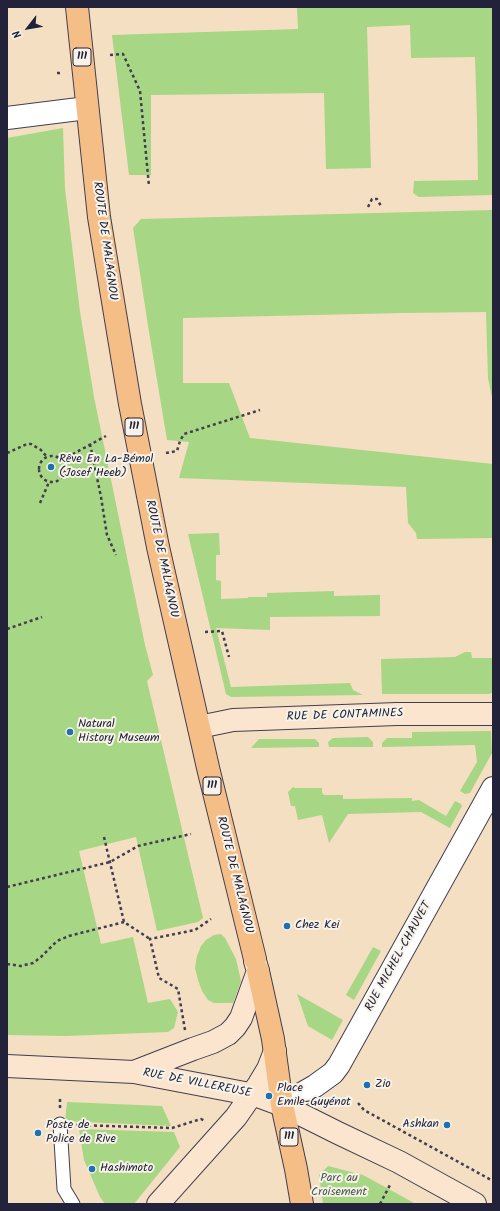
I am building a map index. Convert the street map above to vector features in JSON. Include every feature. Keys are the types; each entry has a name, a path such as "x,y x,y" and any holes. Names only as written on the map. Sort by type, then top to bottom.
{"main road":[{"name":"ROUTE DE MALAGNOU","path":"77,7 99,217 130,404 158,547 214,793 276,1051 282,1105"},
{"name":"RUE DE CONTAMINES","path":"199,726 237,719 397,714 493,714"},
{"name":"RUE DE VILLEREUSE","path":"134,1072 213,1042 228,1034 235,1028 241,1018 256,965"},
{"path":"158,1204 236,1117 268,1069 276,1051"},
{"name":"RUE DE VILLEREUSE","path":"7,1066 134,1072 252,1095 282,1105 399,1162 475,1204"},
{"name":"111","path":"282,1105 302,1204"}],"street":[{"path":"7,118 87,108"},
{"name":"RUE MICHEL-CHAUVET","path":"282,1105 315,1086 333,1073 340,1064 493,788"}],"lane":[{"path":"60,1124 64,1189 73,1204"}],"path":[{"path":"110,55 123,54 140,91 149,186"},
{"path":"368,207 372,200 377,199 380,206"},
{"path":"166,453 177,451 184,434 260,410"},
{"path":"62,460 106,436"},
{"path":"7,453 31,444 41,450 47,457"},
{"path":"90,444 107,535 116,555"},
{"path":"49,455 56,456 62,460 65,466 65,472 62,478 56,482 49,482 43,478 39,472 39,465 43,459 47,457 49,455"},
{"path":"40,503 49,482"},
{"path":"7,629 42,618"},
{"path":"205,632 222,631 229,657"},
{"path":"7,887 110,862 138,846 191,834"},
{"path":"104,837 124,922 150,939 159,978 178,989 186,1034"},
{"path":"150,939 195,930 211,919"},
{"path":"7,964 21,966 33,963 57,941 69,936 124,922"},
{"path":"358,1103 364,1110 493,1181"},
{"path":"60,1124 172,1128 201,1119"},
{"path":"380,1204 391,1183"}],"green space":[{"path":"297,7 493,7 493,195 419,197 413,193 414,181 478,180 477,118 475,57 411,58 410,25 367,27 371,168 326,169 324,93 151,95 151,175 129,175 112,35 298,29"},
{"path":"63,128 65,189 80,312 94,397 145,645 153,675 147,681 203,918 198,922 157,931 136,837 79,851 101,944 133,937 148,1003 170,999 178,1012 174,1028 168,1032 66,1036 7,1035 7,138"},
{"path":"493,210 493,402 488,378 486,312 183,318 183,383 229,383 250,438 493,464 493,538 417,539 416,533 408,523 406,487 179,478 189,442 167,440 133,228 141,219"},
{"path":"219,533 220,555 216,555 216,580 221,581 221,599 267,597 267,593 334,591 334,596 380,595 380,616 270,617 270,630 216,628 231,687 350,683 353,690 363,695 231,697 226,694 188,534"},
{"path":"465,652 471,652 472,658 493,658 493,692 489,694 382,694 381,659 455,657"},
{"path":"491,731 492,753 470,793 465,794 460,791 477,762 475,745 382,747 382,743 387,738 412,738 412,732"},
{"path":"368,737 373,742 373,747 329,747 328,742 333,738"},
{"path":"259,739 315,739 319,743 319,747 251,748"},
{"path":"293,787 322,788 322,793 324,795 343,795 343,799 412,798 412,801 419,800 446,816 455,801 462,806 450,828 421,812 348,814 329,843 322,815 298,820 295,806 291,806 288,792"},
{"path":"221,934 225,938 236,959 241,981 233,1003 214,1003 208,1000 202,991 195,968 197,956 201,946 206,940 214,935"},
{"path":"373,947 381,951 354,1000 346,995"},
{"path":"297,994 343,1020 332,1040 308,1026"},
{"path":"67,1102 162,1106 171,1126 65,1121"},
{"path":"79,1129 174,1132 180,1147 134,1204 105,1204 100,1197 84,1160"},
{"name":"Parc au Croisement","path":"328,1166 363,1175 416,1204 323,1204 319,1175"}],"place":[{"name":"Rêve En La-Bémol (Josef Heeb)","path":"51,467"},
{"name":"Natural History Museum","path":"70,732"},
{"name":"Chez Kei","path":"287,926"},
{"name":"Zio","path":"367,1085"},
{"name":"Place Emile-Guyénot","path":"269,1096"},
{"name":"Ashkan","path":"447,1125"},
{"name":"Poste de Police de Rive","path":"38,1133"},
{"name":"Hashimoto","path":"92,1169"}]}
